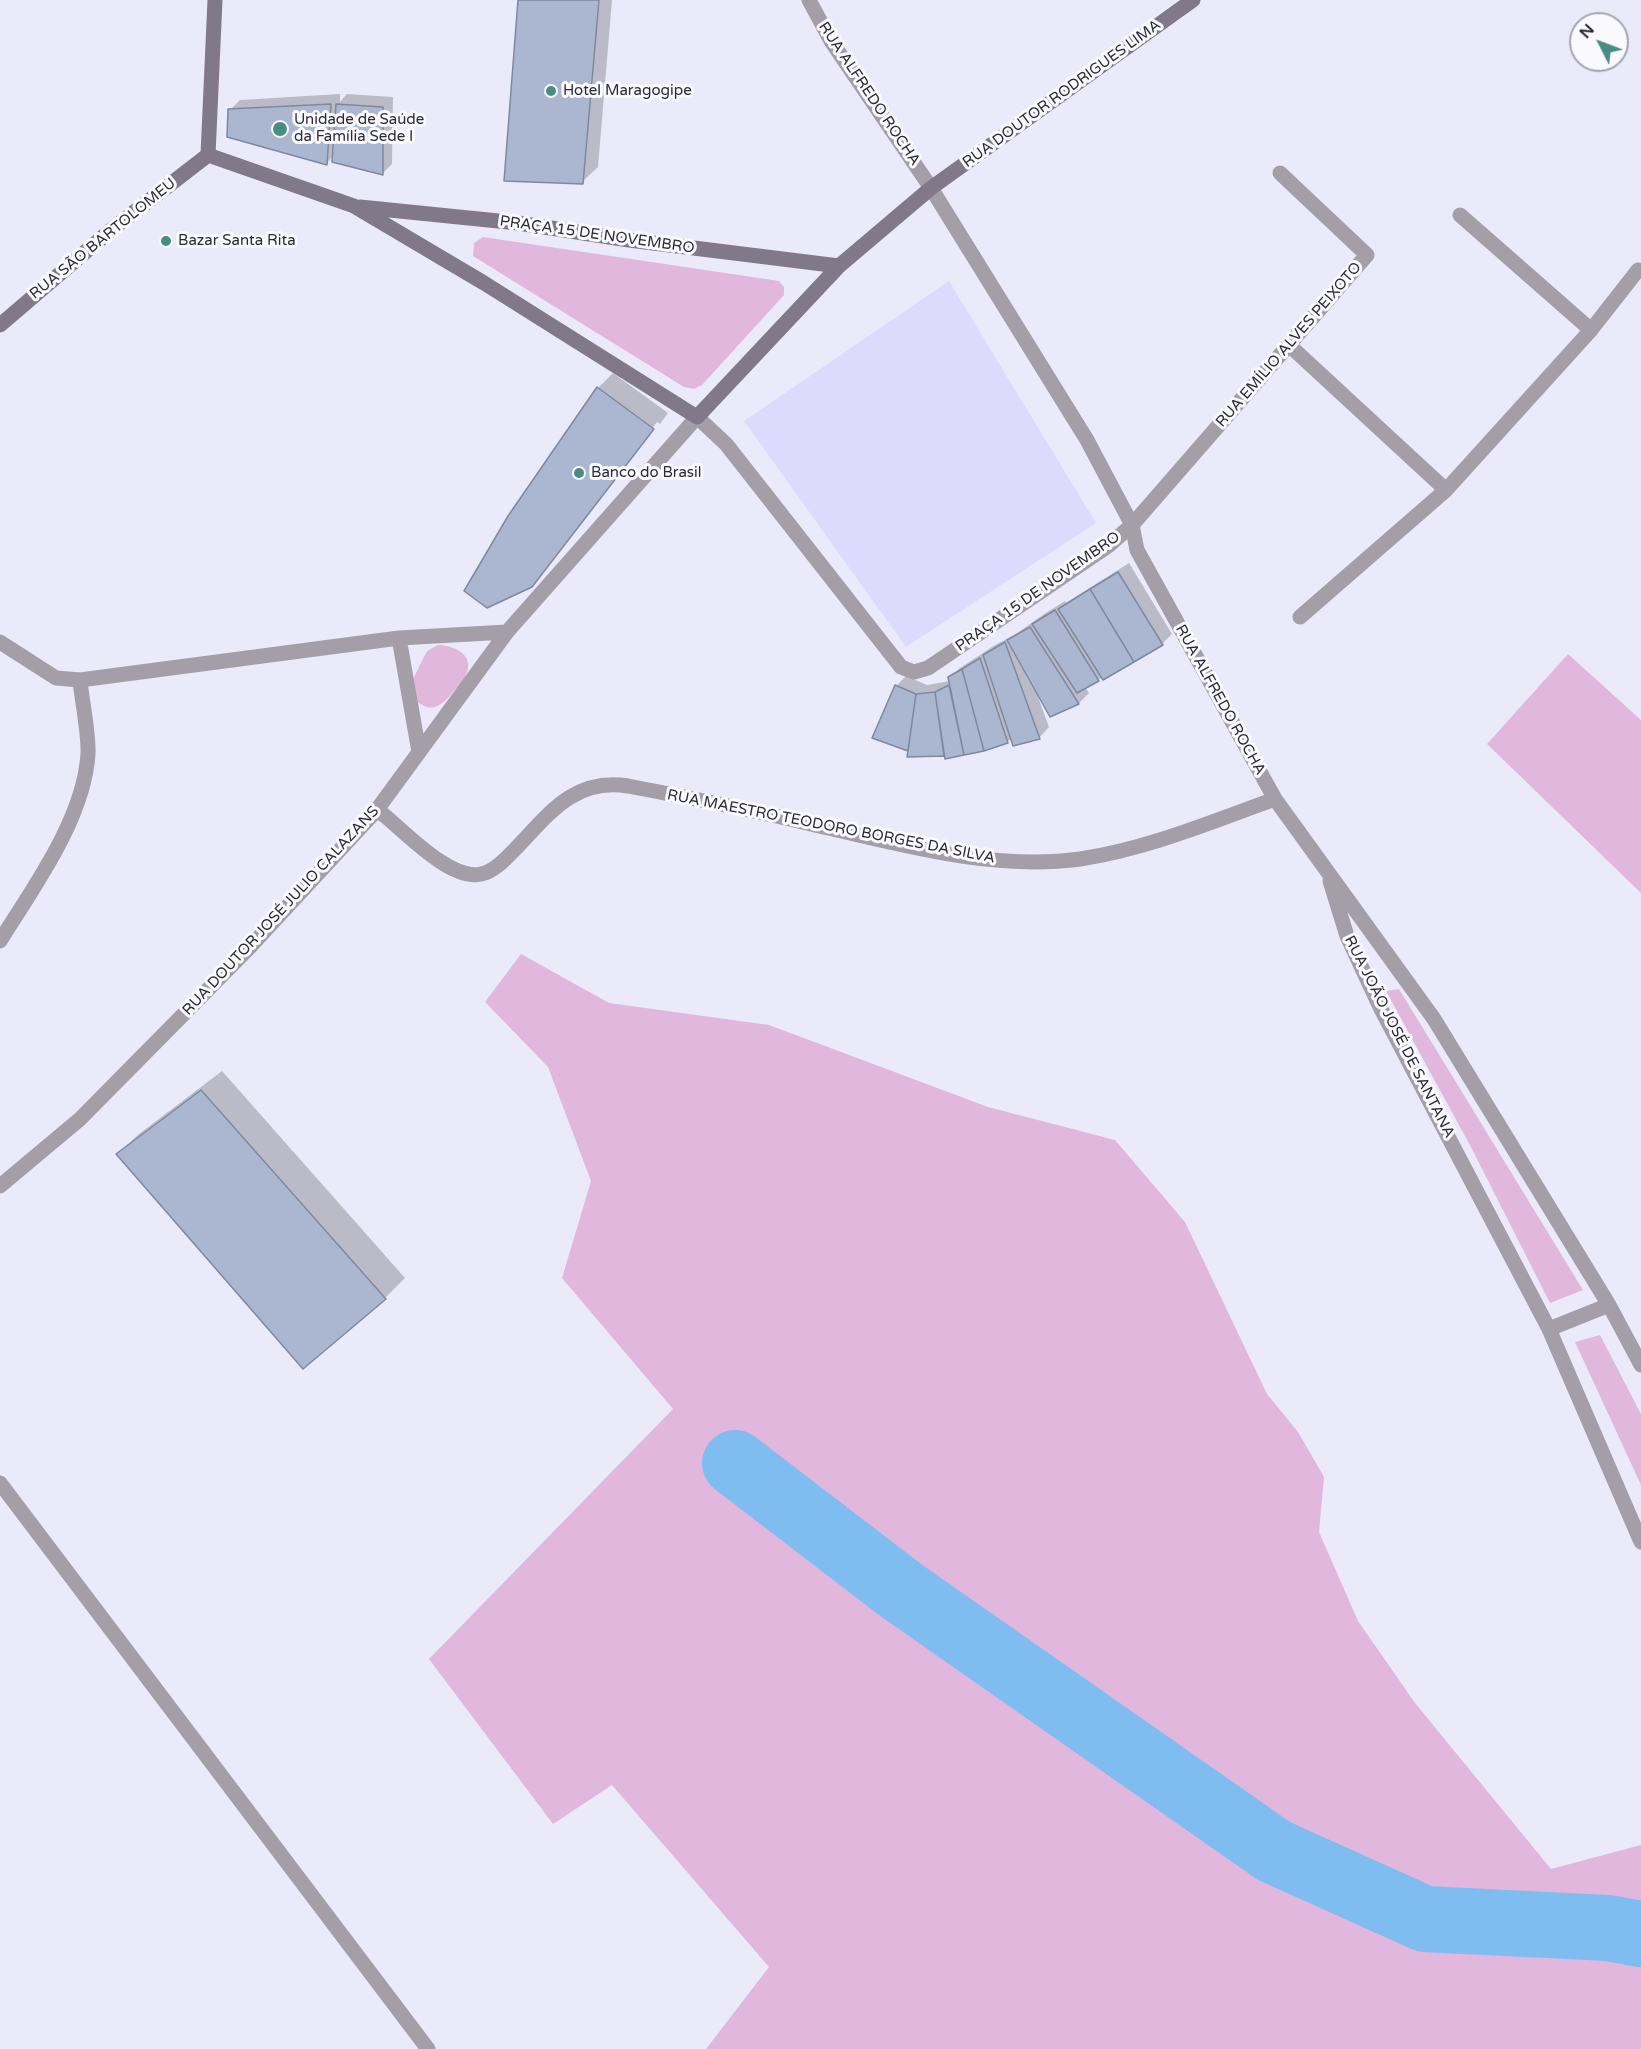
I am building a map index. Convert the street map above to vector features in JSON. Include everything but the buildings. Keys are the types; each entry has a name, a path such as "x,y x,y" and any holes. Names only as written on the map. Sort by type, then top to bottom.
{"street":[{"path":"208,155 215,0"},
{"name":"RUA ALFREDO ROCHA","path":"809,0 831,41 932,188"},
{"name":"RUA DOUTOR RODRIGUES LIMA","path":"932,188 1192,0"},
{"name":"PRAÇA 15 DE NOVEMBRO","path":"208,155 354,206 484,283 697,417 726,444 901,668 914,672 928,668 1108,546 1132,525 1087,440 932,188"},
{"name":"RUA SÃO BARTOLOMEU","path":"0,325 111,230 208,155"},
{"name":"RUA EMÍLIO ALVES PEIXOTO","path":"1132,525 1367,255 1280,173"},
{"path":"697,417 839,266 932,188"},
{"name":"PRAÇA 15 DE NOVEMBRO","path":"354,206 518,224 839,266"},
{"path":"1460,214 1591,330"},
{"path":"1299,616 1446,490 1591,330 1638,270"},
{"path":"1289,345 1446,490"},
{"name":"RUA DOUTOR JOSÉ JULIO CALAZANS","path":"0,1186 80,1119 250,947 376,811 507,632 697,417"},
{"name":"RUA ALFREDO ROCHA","path":"1132,525 1137,549 1275,799 1325,867"},
{"path":"0,642 56,678 80,680 399,638 507,632"},
{"path":"399,638 418,752"},
{"path":"0,942 52,858 80,792 88,754 80,680"},
{"name":"RUA MAESTRO TEODORO BORGES DA SILVA","path":"376,811 384,815 439,861 466,873 483,874 514,852 554,809 573,795 600,785 628,786 950,854 1007,861 1078,859 1111,853 1169,838 1275,799"},
{"name":"RUA JOÃO JOSÉ DE SANTANA","path":"1325,867 1434,1019 1609,1305 1641,1365"},
{"name":"RUA JOÃO JOSÉ DE SANTANA","path":"1325,867 1347,936 1381,1009 1549,1329 1641,1542"},
{"path":"1549,1329 1609,1305"},
{"path":"0,1483 428,2049"}],"shaded area":[{"path":"483,237 779,281 784,287 784,295 702,385 694,389 684,387 473,256 474,243"},
{"path":"949,281 1096,523 906,647 744,421"},
{"path":"438,645 460,652 465,656 468,666 465,677 449,696 440,705 430,707 417,702 412,681 427,651"},
{"path":"1568,654 1641,720 1641,893 1487,744"},
{"path":"521,954 609,1003 769,1025 988,1107 1115,1140 1185,1222 1267,1394 1298,1432 1324,1477 1319,1532 1358,1621 1415,1703 1551,1869 1641,1845 1641,2049 706,2049 769,1967 612,1785 553,1824 429,1659 673,1409 562,1278 591,1181 548,1067 485,1002"},
{"path":"1399,989 1583,1290 1550,1303 1472,1149 1386,991"},
{"path":"1600,1335 1641,1414 1641,1485 1575,1342"}],"waterway":[{"path":"735,1463 902,1591 1274,1851 1425,1919 1608,1928 1641,1934"}],"place":[{"name":"Hotel Maragogipe","path":"551,91"},
{"name":"Unidade de Saúde da Família Sede I","path":"280,129"},
{"name":"Bazar Santa Rita","path":"166,241"},
{"name":"Banco do Brasil","path":"579,473"}]}
